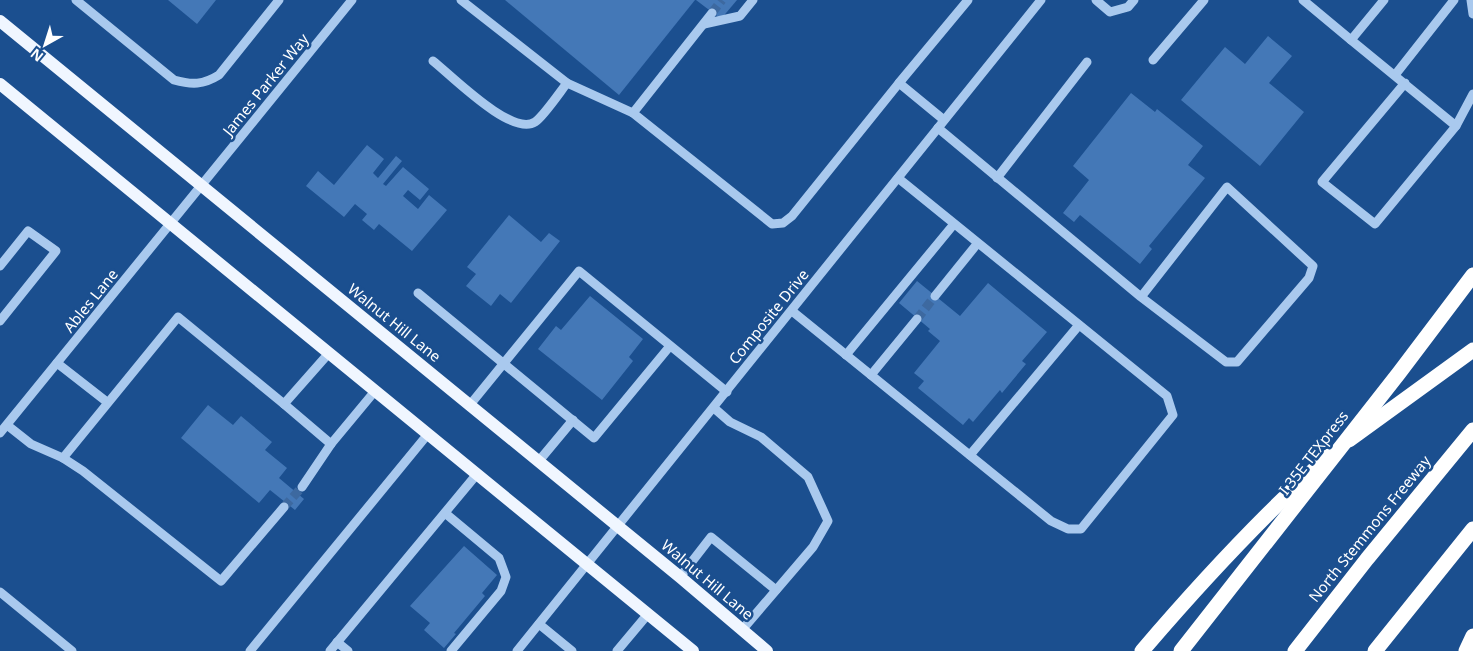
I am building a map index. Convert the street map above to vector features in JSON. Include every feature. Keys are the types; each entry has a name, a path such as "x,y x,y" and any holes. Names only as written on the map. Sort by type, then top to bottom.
{"highway":[{"name":"I 35E TEXpress","path":"1181,651 1399,373 1473,275"},
{"path":"1142,651 1206,576 1272,507 1334,451 1473,350"},
{"name":"North Stemmons Freeway","path":"1295,651 1367,558 1473,430"},
{"path":"1375,651 1473,529"},
{"path":"1466,651 1473,636"}],"main road":[{"name":"Walnut Hill Lane","path":"0,21 617,527 680,576 767,651"},
{"path":"0,84 693,651"}],"street":[{"path":"76,0 174,80 189,85 207,83 219,74 279,0"},
{"name":"James Parker Way","path":"202,186 352,0"},
{"path":"461,0 567,83 633,113 772,224 782,223 792,216 968,0"},
{"path":"704,24 740,16 753,0"},
{"name":"Composite Drive","path":"517,651 1041,0"},
{"path":"1096,0 1110,12 1128,7 1134,0"},
{"path":"1153,60 1204,0"},
{"path":"1303,0 1456,126"},
{"path":"1351,40 1384,0"},
{"path":"1395,76 1454,0"},
{"path":"1471,0 1473,14"},
{"path":"633,113 712,13"},
{"path":"433,61 504,119 521,125 535,122 567,83"},
{"path":"997,178 1087,62"},
{"path":"1404,83 1322,182 1375,224 1456,126 1473,94"},
{"path":"900,84 944,120"},
{"path":"938,128 1141,297 1226,362 1237,362 1309,278 1312,266 1227,187 1141,297"},
{"path":"792,311 1051,521 1068,529 1081,529 1173,415 1166,396 898,178"},
{"name":"Ables Lane","path":"0,433 202,186"},
{"path":"846,355 954,224"},
{"path":"0,266 28,231 56,251 0,321"},
{"path":"935,296 977,244"},
{"path":"469,406 579,271 727,392"},
{"path":"418,293 594,438 670,346"},
{"path":"63,458 178,317 331,444"},
{"path":"872,375 917,318"},
{"path":"970,455 1079,325"},
{"path":"284,404 329,353"},
{"path":"57,363 107,402"},
{"path":"302,487 331,444 375,391"},
{"path":"714,408 730,422 761,437 808,477 828,521 813,547 742,630"},
{"path":"538,462 573,420"},
{"path":"7,425 31,444 63,458 83,471 221,581 284,507"},
{"path":"250,651 428,434"},
{"path":"330,651 477,474"},
{"path":"445,513 499,558 506,577 501,590 451,651"},
{"path":"680,576 711,537 776,590"},
{"path":"0,592 72,651"},
{"path":"617,651 648,614"},
{"path":"539,624 572,651"},
{"path":"337,642 348,651"}],"building":[{"path":"168,0 216,0 197,24"},
{"path":"505,0 695,0 619,95"},
{"path":"696,0 737,0 721,19"},
{"path":"1268,36 1292,56 1269,83 1304,112 1260,166 1181,100 1225,47 1245,64"},
{"path":"1131,93 1155,112 1157,109 1203,146 1188,165 1205,178 1149,246 1152,249 1140,264 1080,215 1074,222 1063,213 1089,180 1073,166"},
{"path":"367,145 384,159 373,173 378,178 396,156 402,161 383,184 386,186 403,167 429,189 420,200 408,190 403,196 418,209 429,195 447,210 412,251 379,224 374,230 362,220 367,214 355,204 344,217 306,186 318,171 334,185"},
{"path":"509,215 541,242 549,233 560,241 511,303 500,294 491,306 466,286 476,274 467,267"},
{"path":"917,281 960,316 988,283 1047,332 1022,361 1026,364 1002,393 1000,390 973,422 969,418 963,425 918,388 924,381 914,373 940,341 928,331 930,329 899,303"},
{"path":"590,296 643,339 629,357 633,361 602,400 538,349 556,326 561,330"},
{"path":"208,405 233,425 241,416 272,442 265,450 287,468 279,478 304,499 295,510 270,490 259,503 181,438"},
{"path":"464,546 497,575 482,593 485,596 444,648 424,630 430,623 410,606"}],"tunnel":[{"path":"712,13 722,0"},
{"path":"917,319 935,296"},
{"path":"284,507 302,487"}]}
